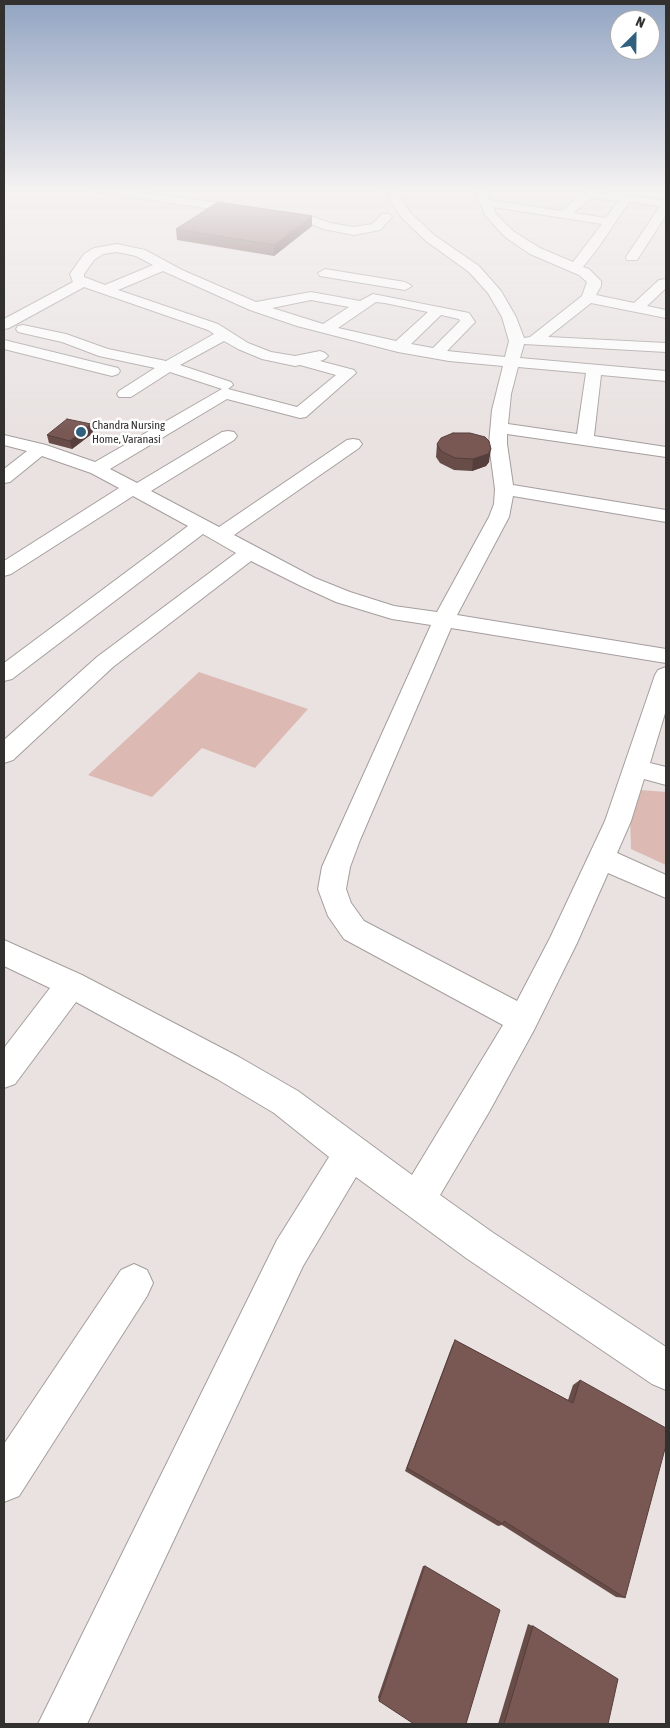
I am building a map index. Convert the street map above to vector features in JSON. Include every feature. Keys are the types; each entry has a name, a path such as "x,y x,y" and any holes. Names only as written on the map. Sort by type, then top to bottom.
{"street":[{"path":"79,271 77,274 78,279 83,282 219,330 243,346 267,356 304,361 348,373 300,413 225,393 97,469"},
{"path":"105,290 151,271"},
{"path":"172,271 252,305 326,329 398,347 436,354 512,363 666,376"},
{"path":"475,271 494,291 493,303 509,317 526,341"},
{"path":"523,1020 354,930 338,908 332,889 336,867 347,840 443,621 499,517 503,504 504,489 498,444 499,428 502,394 512,363 526,341 588,298 594,286 594,280 591,276 580,271"},
{"path":"325,273 418,288"},
{"path":"4,325 83,282"},
{"path":"637,308 666,283"},
{"path":"188,293 205,286"},
{"path":"125,394 219,330 231,316 252,305 311,296 361,305"},
{"path":"326,329 369,300 379,298 464,316 468,322 436,354"},
{"path":"588,298 666,314"},
{"path":"154,308 171,300"},
{"path":"395,316 411,304"},
{"path":"398,347 440,310"},
{"path":"304,361 320,356 380,327"},
{"path":"23,329 66,338 104,353 168,366 224,385"},
{"path":"526,341 662,348 666,334"},
{"path":"4,345 148,380"},
{"path":"585,441 594,369"},
{"path":"499,428 666,452"},
{"path":"4,570 134,489 228,436"},
{"path":"4,440 40,449 97,469 250,552 308,582 343,597 392,612 577,640 666,656"},
{"path":"220,536 353,444"},
{"path":"4,478 40,449"},
{"path":"504,489 666,516"},
{"path":"4,674 201,526"},
{"path":"4,754 105,662 250,552"},
{"path":"416,1201 477,1101 523,1020 602,858 618,821 666,675"},
{"path":"636,768 666,776"},
{"path":"602,858 666,887"},
{"path":"4,952 71,984 228,1068 286,1102 416,1201 666,1370"},
{"path":"4,1073 71,984"},
{"path":"62,1724 290,1253 351,1153"},
{"path":"4,1481 134,1283"}],"shaded area":[{"path":"199,672 308,709 255,768 202,748 152,797 88,775"},
{"path":"641,790 666,792 666,865 631,849 630,814"}],"building":[{"path":"67,419 91,424 70,441 47,435"},
{"path":"453,433 470,433 485,437 489,441 491,449 488,454 473,459 455,458 441,451 437,444 441,438"},
{"path":"455,1340 573,1403 580,1380 666,1428 666,1445 625,1598 504,1521 503,1524 407,1468"},
{"path":"425,1566 500,1610 466,1724 414,1724 379,1701"},
{"path":"533,1626 618,1679 608,1724 504,1724"}],"place":[{"name":"Chandra Nursing Home, Varanasi","path":"81,432"}]}
